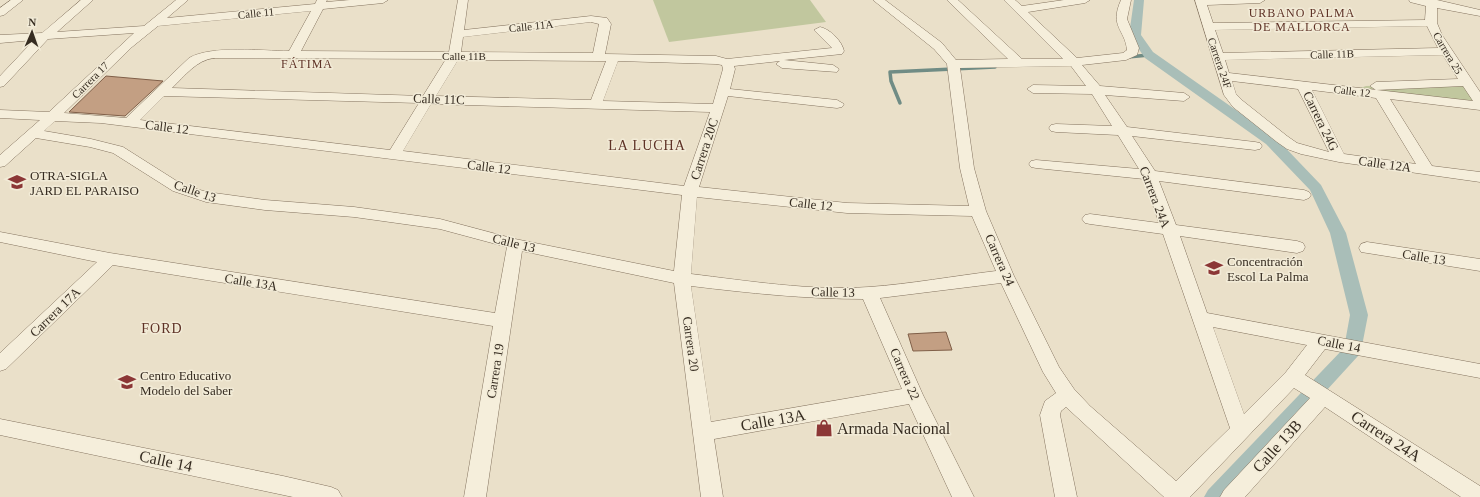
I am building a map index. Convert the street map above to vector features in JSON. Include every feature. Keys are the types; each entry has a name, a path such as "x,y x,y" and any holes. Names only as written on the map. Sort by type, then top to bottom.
{"street":[{"path":"0,13 18,0"},
{"path":"0,83 45,36 88,0"},
{"name":"Carrera 17","path":"0,163 34,134 100,69 183,0"},
{"name":"Calle 11","path":"0,40 150,26 321,3 383,0"},
{"path":"393,156 430,98 454,56 462,0"},
{"path":"878,0 938,46 954,69 1019,63 1074,62 1126,56 1133,52 1134,48 1121,20 1122,8 1126,0"},
{"path":"952,0 1019,63"},
{"name":"Carrera 24A","path":"1009,0 1074,62 1096,90 1150,175 1199,318 1240,430"},
{"path":"1020,10 1084,0"},
{"path":"1201,1 1260,0"},
{"path":"1414,0 1431,2 1480,13"},
{"name":"Carrera 24F","path":"1201,1 1230,95 1238,104 1292,146"},
{"name":"Carrera 25","path":"1431,2 1431,23 1446,51 1480,102"},
{"path":"293,55 321,3"},
{"name":"Calle 11A","path":"458,34 592,19 603,20 605,24 598,57"},
{"path":"1208,27 1431,23"},
{"path":"750,60 838,51 837,45 820,30"},
{"name":"Calle 11B","path":"1218,57 1446,51"},
{"name":"Calle 11B","path":"161,92 193,61 201,56 214,54 598,57 716,60 727,63 750,60"},
{"path":"596,103 614,58"},
{"path":"750,60 833,69"},
{"name":"Carrera 20C","path":"690,191 723,92 729,69 727,63"},
{"name":"Carrera 24","path":"954,69 967,168 978,211 1006,276 1052,372 1068,395 1083,412 1178,496"},
{"name":"Calle 12","path":"1224,76 1480,106"},
{"path":"1352,91 1366,86 1466,82"},
{"name":"Carrera 24G","path":"1303,85 1339,158"},
{"path":"1033,89 1096,90 1184,97"},
{"path":"130,122 161,92"},
{"name":"Calle 11C","path":"161,92 430,98 718,108"},
{"path":"723,92 837,104"},
{"path":"1380,94 1427,170"},
{"name":"Calle 12","path":"0,114 54,115 130,122 393,156 847,208 978,211"},
{"path":"1056,128 1122,131 1255,146"},
{"name":"Calle 13","path":"34,134 91,143 118,150 178,188 206,197 265,205 354,212 440,224 515,244 682,279 768,289 824,293 869,293 1006,276"},
{"name":"Calle 12A","path":"1292,146 1306,151 1339,158 1480,177"},
{"path":"1036,164 1150,175 1304,194"},
{"name":"Carrera 20","path":"690,191 682,279 712,497"},
{"path":"1090,219 1297,247"},
{"name":"Calle 13A","path":"0,237 110,259 503,321"},
{"name":"Carrera 19","path":"475,497 515,244"},
{"name":"Calle 13","path":"1367,248 1480,265"},
{"name":"Carrera 17A","path":"0,364 110,259"},
{"name":"Carrera 22","path":"869,293 914,395 963,497"},
{"name":"Calle 14","path":"1199,318 1480,371"},
{"path":"1178,496 1240,430 1293,377 1321,341"},
{"name":"Carrera 24A","path":"1293,377 1479,497"},
{"name":"Calle 13A","path":"704,432 914,395"},
{"path":"1066,497 1050,415 1052,407 1068,395"},
{"name":"Calle 13B","path":"1231,497 1324,396"},
{"name":"Calle 14","path":"0,427 280,491 331,497"}],"green space":[{"path":"653,0 810,0 826,22 669,42"},
{"path":"1466,82 1480,102 1352,91 1366,86"}],"building":[{"path":"106,76 163,81 125,116 69,112"},
{"path":"946,332 952,350 913,351 908,334"}],"waterway":[{"path":"1139,0 1139,12 1135,35 1149,55 1271,141 1316,188 1338,233 1359,315 1352,351 1215,497"},
{"path":"1128,57 1149,55"},
{"path":"900,103 891,81 890,72 995,67"}],"place":[{"name":"OTRA-SIGLA JARD EL PARAISO","path":"17,182"},
{"name":"Concentración Escol La Palma","path":"1214,268"},
{"name":"Centro Educativo Modelo del Saber","path":"127,382"},
{"name":"Armada Nacional","path":"824,428"}],"district":[{"name":"URBANO PALMA DE MALLORCA","path":"1302,20"},
{"name":"FÁTIMA","path":"307,64"},
{"name":"LA LUCHA","path":"647,145"},
{"name":"FORD","path":"162,328"}]}
